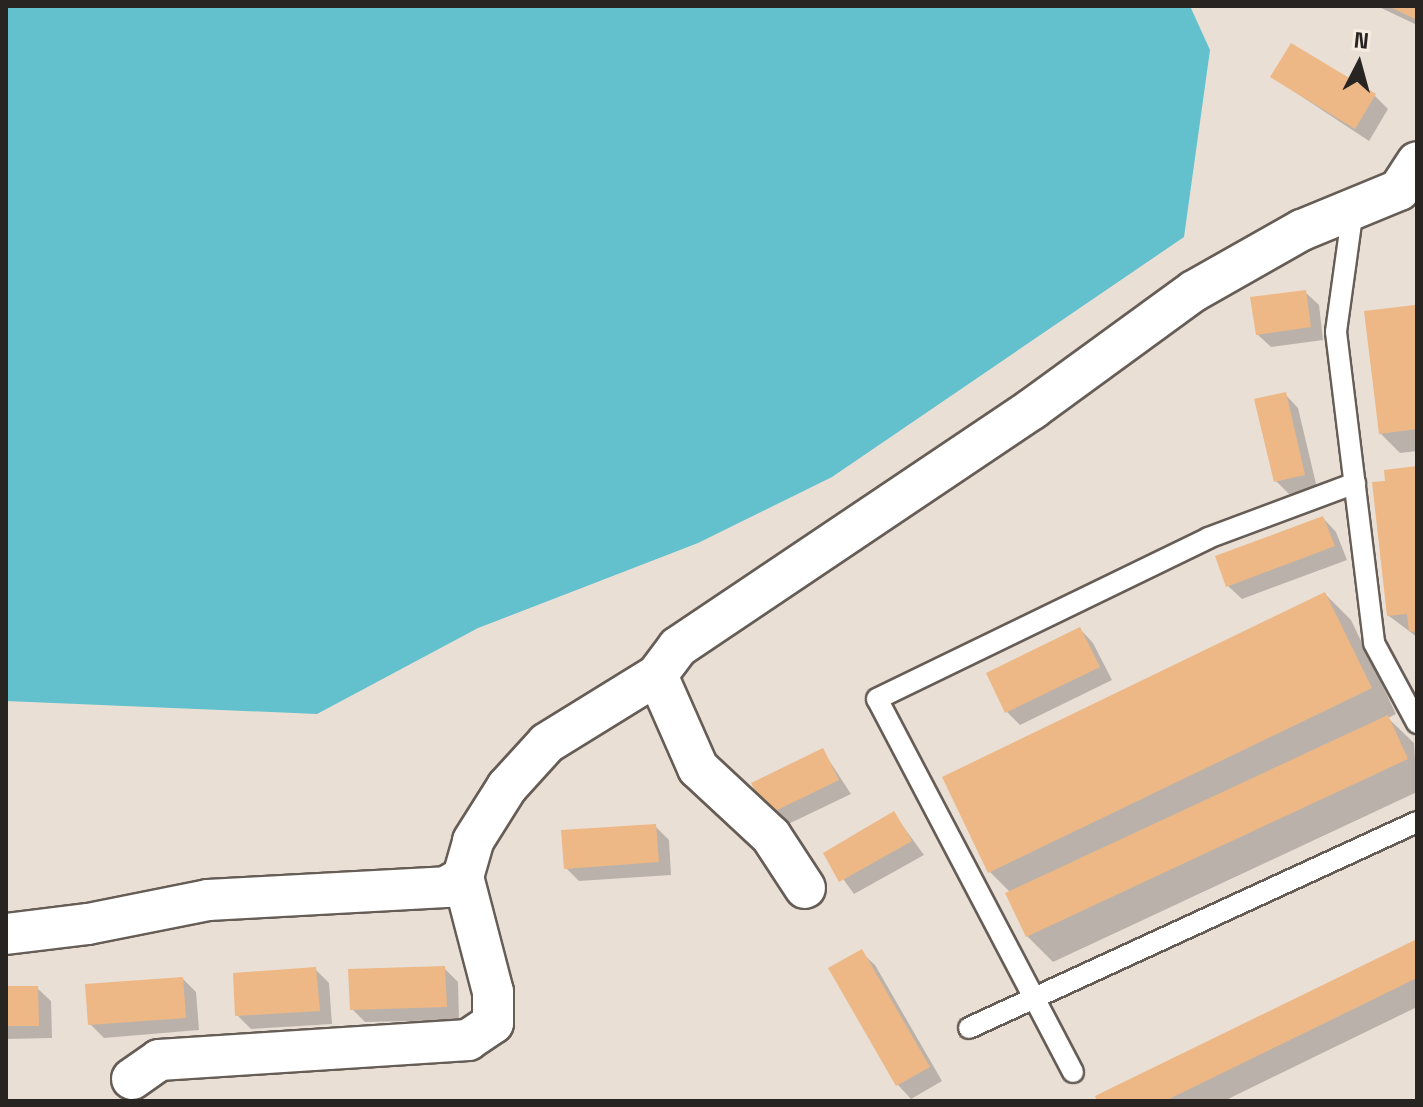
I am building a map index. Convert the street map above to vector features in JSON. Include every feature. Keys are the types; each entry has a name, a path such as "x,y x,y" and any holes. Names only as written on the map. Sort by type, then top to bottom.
{"street":[{"path":"132,1079 159,1060 468,1040 493,1023 493,992 463,877 473,841 494,808 547,743 657,675 678,647 1032,409 1194,291 1302,230 1399,190 1417,162"},
{"path":"657,675 698,768 771,836 805,888"},
{"path":"6,934 88,924 208,900 446,887 463,877"}],"lane":[{"path":"1353,209 1336,332 1374,643 1417,723"},
{"path":"1073,1072 877,699 1208,538 1355,483"},
{"path":"969,1028 1417,822"}],"water":[{"path":"6,6 1190,6 1210,50 1184,237 832,477 698,543 478,628 317,714 6,701"}],"building":[{"path":"1388,6 1417,6 1417,20"},
{"path":"1291,43 1376,94 1355,129 1270,77"},
{"path":"1306,290 1311,327 1256,335 1250,297"},
{"path":"1415,305 1417,429 1379,434 1364,311"},
{"path":"1286,392 1305,475 1274,482 1254,399"},
{"path":"1417,466 1417,631 1409,632 1407,614 1387,616 1372,482 1385,481 1384,470"},
{"path":"1323,516 1335,546 1226,587 1215,556"},
{"path":"1325,592 1372,688 988,873 942,777"},
{"path":"1080,627 1100,667 1005,713 986,673"},
{"path":"1388,715 1408,759 1026,937 1005,893"},
{"path":"823,748 839,780 767,815 751,783"},
{"path":"894,811 912,841 839,882 823,853"},
{"path":"656,824 659,862 564,869 561,830"},
{"path":"1417,939 1417,978 1165,1101 1097,1101 1095,1096"},
{"path":"862,949 930,1067 896,1086 828,968"},
{"path":"445,966 447,1007 350,1010 348,969"},
{"path":"316,967 320,1011 235,1016 233,973"},
{"path":"183,977 186,1018 88,1025 85,984"},
{"path":"6,986 38,986 39,1026 6,1026"}]}
